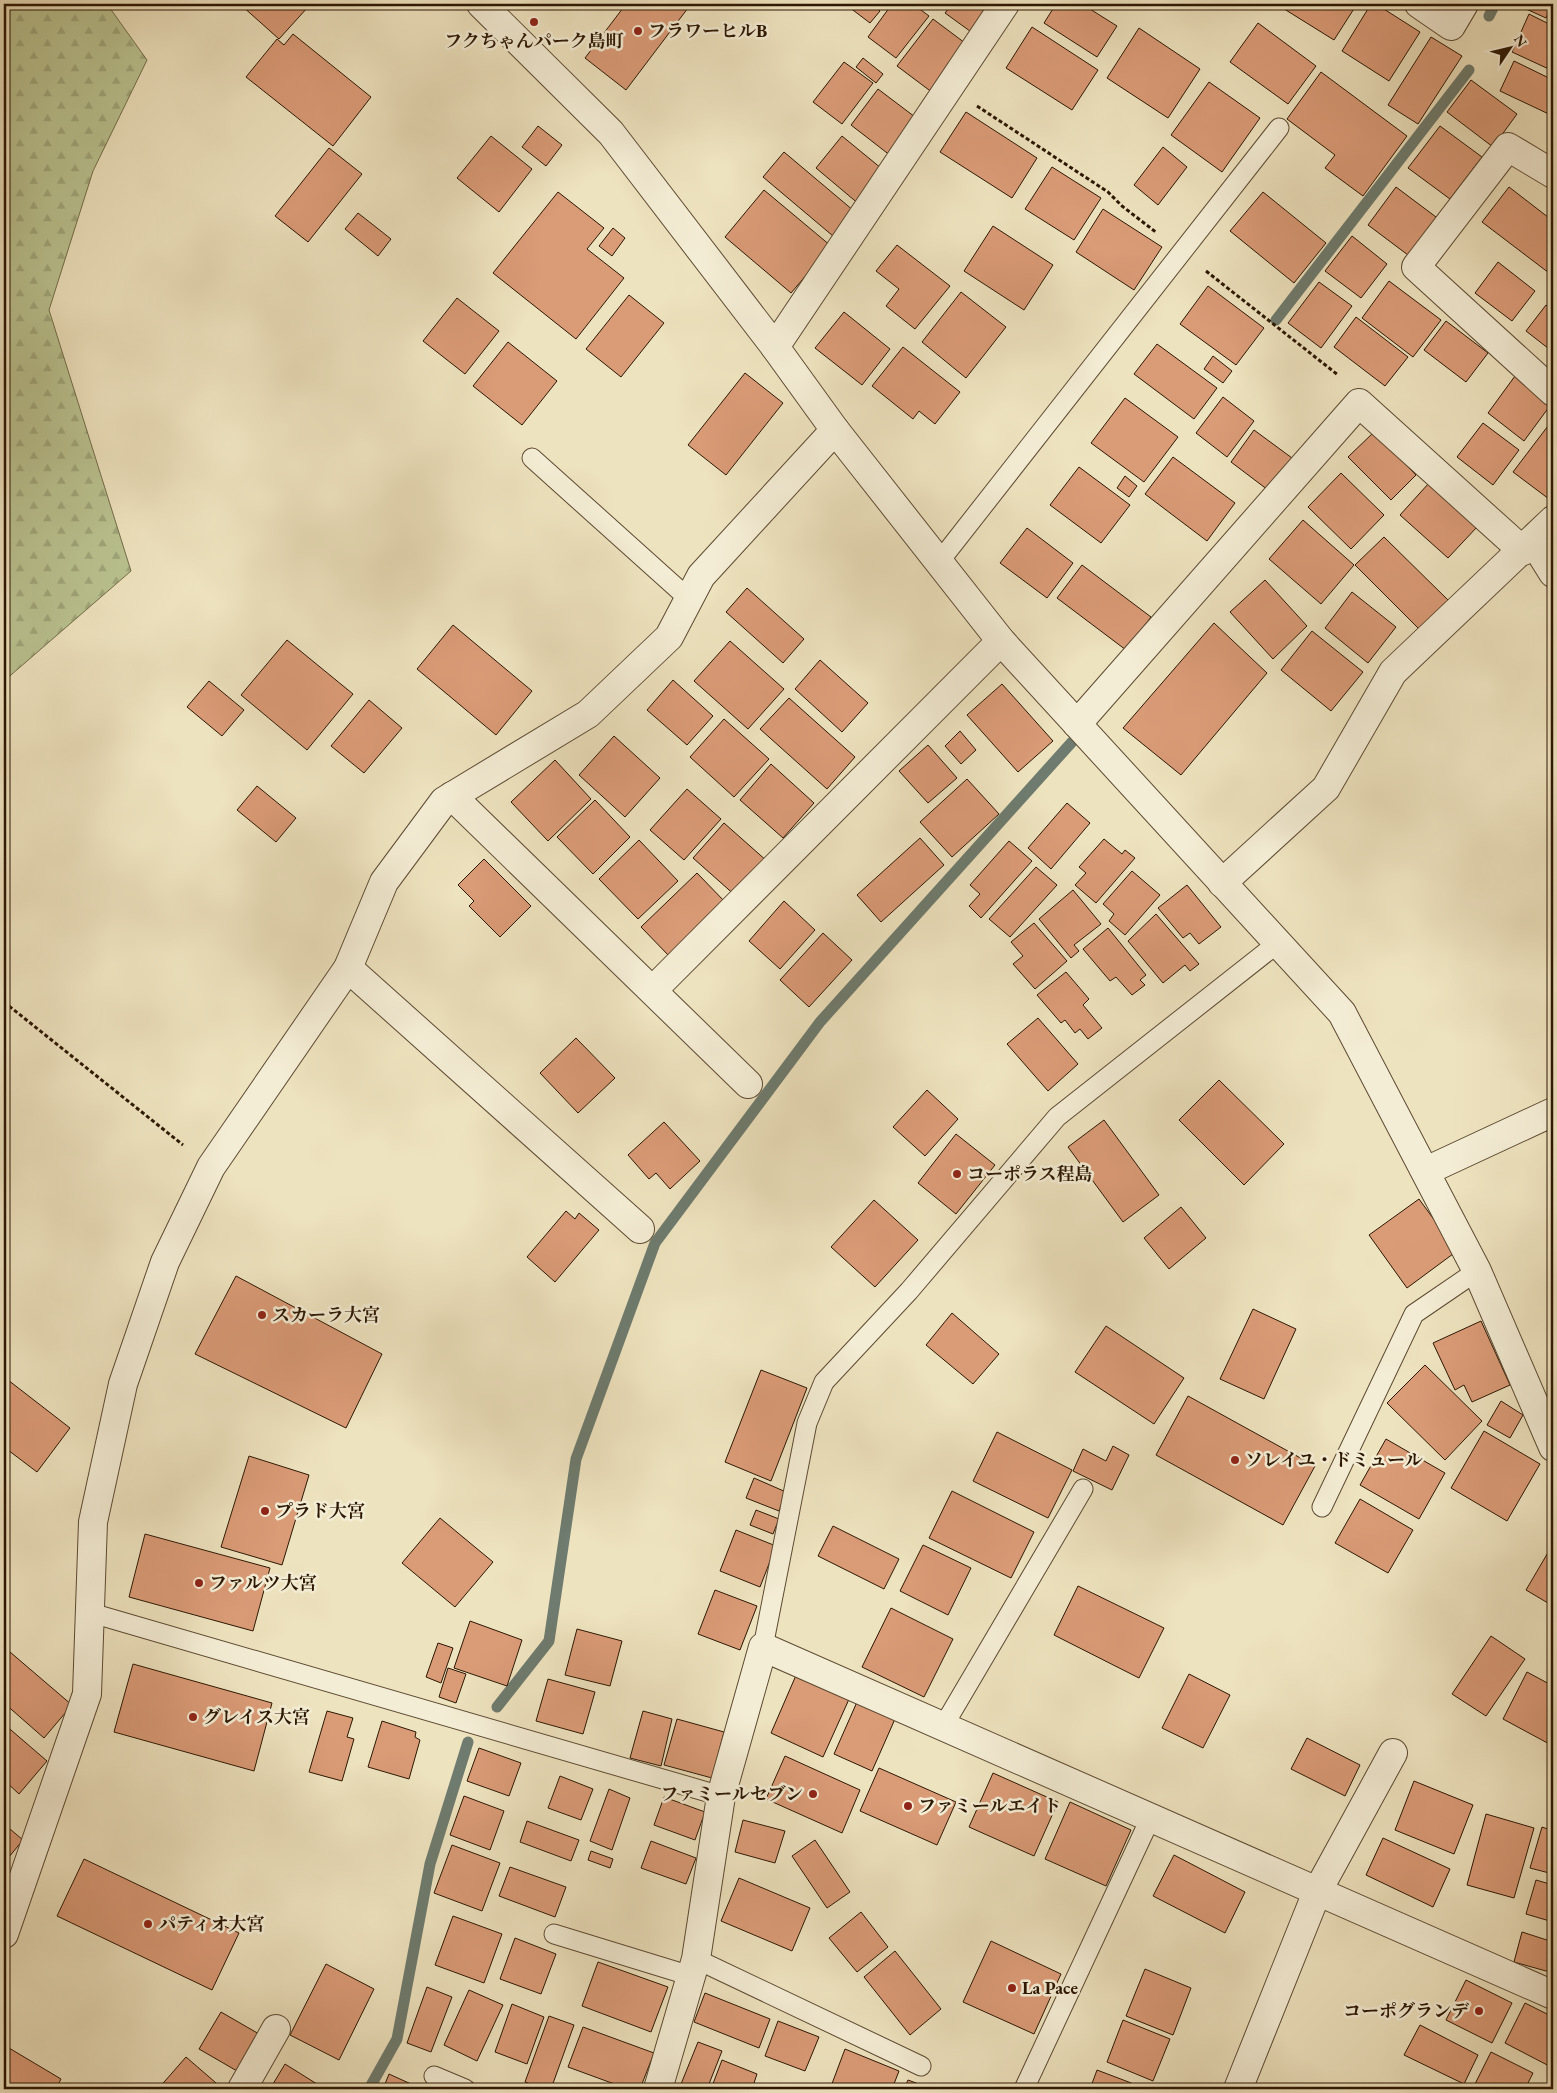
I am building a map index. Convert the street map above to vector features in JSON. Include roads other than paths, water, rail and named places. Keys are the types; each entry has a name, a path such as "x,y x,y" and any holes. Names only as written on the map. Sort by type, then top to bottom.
{"street":[{"path":"481,4 611,133 776,347 835,430 1001,641 1222,883 1279,942 1342,1013 1477,1271 1553,1447"},
{"path":"776,347 1005,4"},
{"path":"1419,4 1451,26 1464,4"},
{"path":"1553,174 1508,147 1416,267 1553,392"},
{"path":"1077,724 1359,403 1528,546 1553,573"},
{"path":"4,1934 87,1694 88,1612 93,1522 122,1384 165,1262 211,1167 348,968 384,882 444,801 588,714 669,637 701,576 835,430"},
{"path":"1222,883 1326,788 1393,672 1528,546 1553,520"},
{"path":"653,990 1001,641"},
{"path":"452,796 748,1084"},
{"path":"348,968 640,1229"},
{"path":"1426,1171 1553,1112"},
{"path":"658,2089 694,1967 721,1796 763,1647 944,1725 1150,1818 1553,1995"},
{"path":"1238,2089 1318,1892 1392,1753"},
{"path":"242,2089 276,2029"}],"lane":[{"path":"939,562 1279,128"},
{"path":"532,458 689,599"},
{"path":"763,1647 807,1423 824,1382 909,1291 1057,1117 1279,942"},
{"path":"1322,1507 1414,1314 1477,1271"},
{"path":"944,1725 1083,1489"},
{"path":"88,1612 721,1796"},
{"path":"1024,2089 1150,1818"},
{"path":"554,1934 694,1967 921,2066"},
{"path":"434,2076 465,2089"}],"waterway":[{"path":"1489,16 1495,4"},
{"path":"1276,320 1469,70"},
{"path":"497,1707 549,1641 576,1459 655,1243 820,1022 1072,742"},
{"path":"369,2089 397,2039 430,1864 468,1742"}],"place":[{"name":"フクちゃんパーク島町","path":"534,22"},
{"name":"フラワーヒルB","path":"638,31"},
{"name":"コーポラス程島","path":"957,1174"},
{"name":"スカーラ大宮","path":"262,1315"},
{"name":"ソレイユ・ドミュール","path":"1235,1460"},
{"name":"プラド大宮","path":"265,1511"},
{"name":"ファルツ大宮","path":"199,1583"},
{"name":"グレイス大宮","path":"193,1717"},
{"name":"ファミールセブン","path":"813,1794"},
{"name":"ファミールエイト","path":"908,1806"},
{"name":"パティオ大宮","path":"148,1924"},
{"name":"La Pace","path":"1012,1988"},
{"name":"コーポグランデ","path":"1479,2011"}]}
